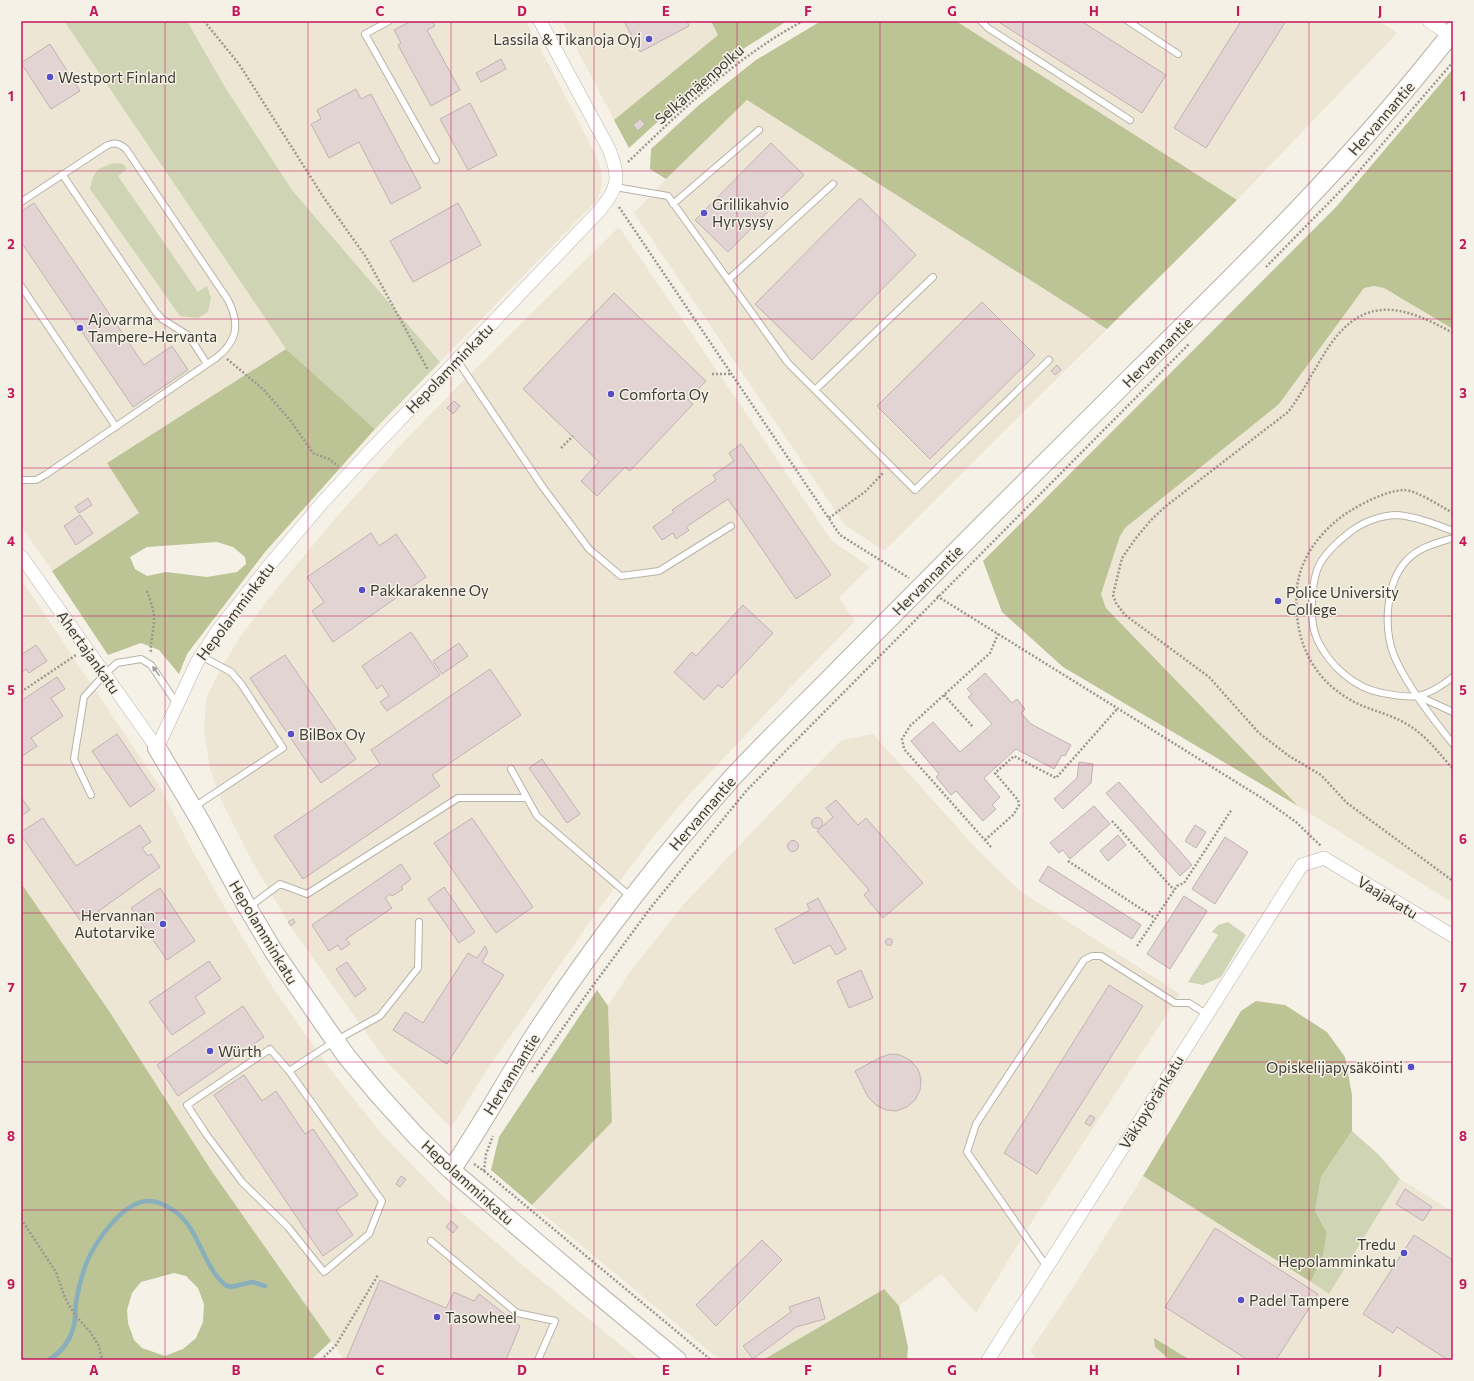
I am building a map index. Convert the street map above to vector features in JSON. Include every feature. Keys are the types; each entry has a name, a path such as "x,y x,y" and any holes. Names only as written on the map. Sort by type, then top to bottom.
{"main road":[{"name":"Hervannantie","path":"451,1170 462,1155 510,1073 574,975 632,898 686,831 734,776 1270,237 1341,163 1452,33"},
{"name":"Hepolamminkatu","path":"157,748 193,808 274,952 335,1041 378,1094 416,1136 451,1170 677,1360"}],"street":[{"path":"540,21 609,149 615,165 616,181"},
{"path":"1429,21 1452,33"},
{"name":"Hepolamminkatu","path":"157,748 201,655 218,630 266,568 348,475 600,210 611,197 616,181"},
{"name":"Ahertajankatu","path":"21,556 157,748"},
{"name":"Vaajakatu","path":"1324,858 1453,936"},
{"name":"Väkipyöränkatu","path":"988,1360 1302,864 1324,858"}],"lane":[{"path":"389,21 365,34 436,160"},
{"path":"981,21 988,28 1130,120"},
{"path":"1128,21 1178,54"},
{"path":"673,204 759,130"},
{"path":"21,202 111,143 116,143 126,149 228,300 236,322 231,344 208,364 45,475 36,480 21,480"},
{"path":"62,174 155,311 162,319 189,336 208,364"},
{"path":"616,181 668,196 788,363 915,490 1049,360"},
{"path":"728,280 833,184"},
{"path":"815,390 933,276"},
{"path":"21,286 116,427"},
{"path":"457,360 542,486 589,549 621,576 659,571 731,526"},
{"path":"1453,530 1425,520 1397,515 1380,518 1359,525 1331,548 1317,569 1311,608 1316,638 1325,654 1340,670 1358,685 1376,692 1394,695 1418,696 1453,712"},
{"path":"1453,538 1427,546 1407,560 1395,578 1388,603 1388,629 1394,657 1418,696 1453,744"},
{"path":"193,808 283,748 242,685 231,672 201,655"},
{"path":"91,795 74,759 84,697 105,674 117,663 141,659 151,665 177,704"},
{"path":"1418,696 1433,690 1453,678"},
{"path":"511,769 537,816 632,898"},
{"path":"248,908 280,884 307,894 458,798 527,798"},
{"path":"289,1071 335,1041 380,1016 418,968 418,922"},
{"path":"1047,1267 967,1152 976,1124 1084,960 1092,956 1101,956 1175,1003 1189,1003 1206,1014"},
{"path":"270,1049 289,1071 382,1201 369,1234 324,1272 288,1227 242,1182 206,1134 187,1105 270,1049"},
{"path":"431,1241 517,1313 555,1321 538,1360"}],"path":[{"path":"204,21 239,64 324,198 366,258 435,382"},
{"name":"Selkämäenpolku","path":"616,181 695,99 746,56 803,21"},
{"path":"1264,270 1353,178 1453,62"},
{"path":"1453,333 1432,322 1397,311 1380,309 1361,315 1353,321 1343,329 1331,344 1298,399 1288,412 1166,506 1151,520 1122,558 1113,595 1116,603 1125,615 1209,677 1259,733 1289,756 1321,775 1347,803 1453,881"},
{"path":"531,1074 589,991 648,912 747,790 1190,343"},
{"path":"221,354 263,389 290,420 312,453 329,459 348,475"},
{"path":"712,374 732,374"},
{"path":"561,448 573,436"},
{"path":"829,518 866,491 890,466"},
{"path":"1453,513 1405,490 1382,496 1350,511 1323,533 1312,548 1298,582 1296,602 1302,643 1320,676 1349,699 1404,723 1420,733 1432,744 1453,769"},
{"path":"147,591 153,610 154,620 151,665"},
{"path":"991,847 904,749 902,739 910,726 990,653 998,634"},
{"path":"21,692 86,648"},
{"path":"944,695 973,727"},
{"path":"985,840 1014,814 1019,806 1018,800 995,773 1014,756 1056,778 1118,708"},
{"path":"1137,946 1174,890 1177,886 1184,883 1232,809"},
{"path":"1112,821 1174,890"},
{"path":"1068,861 1155,918"},
{"path":"484,1171 486,1154 494,1134"},
{"path":"462,1155 484,1171 710,1360"},
{"path":"21,1219 56,1272 65,1298 75,1315 90,1332 99,1346 102,1360"},
{"path":"321,1360 336,1345 378,1275"}],"shaded area":[{"path":"21,21 64,21 286,349 107,463 139,513 52,571 21,526"},
{"path":"187,21 526,21 594,151 601,170 602,184 598,199 440,362 292,190 225,87"},
{"path":"562,21 711,21 718,35 614,120"},
{"path":"956,21 1379,21 1397,33 1237,200"},
{"path":"747,100 1107,329 884,551 845,525 634,213 666,179"},
{"path":"619,227 831,540 870,567 839,598 855,621 686,798 649,842 596,913 487,1070 451,1128 387,1062 293,930 254,865 222,802 210,769 204,731 206,699 220,670 238,640 270,597 333,521 395,451 458,386"},
{"name":"Police University College","path":"1374,286 1384,288 1453,329 1453,903 1298,806 1106,607 1101,594 1120,536 1125,528 1279,404 1364,288"},
{"path":"21,579 160,787 192,850 238,930 273,988 327,1065 381,1133 442,1196 526,1268 639,1360 340,1360 342,1357 211,1170 111,1014 21,883"},
{"path":"873,734 977,849 1019,890 1180,994 1030,1225 976,1313 941,1274 899,1306 883,1289 763,1360 720,1360 532,1205 612,1122 608,1006 630,972 683,905 793,789 842,740"},
{"path":"1143,1176 1329,1294 1400,1179 1453,1212 1453,1360 1037,1360 1030,1351 1074,1286"}],"green space":[{"path":"64,21 187,21 225,87 292,190 440,362 375,429 286,349"},
{"path":"711,21 787,21 743,49 689,93 629,148 614,120 718,35"},
{"path":"821,21 956,21 1237,200 1107,329 747,100 666,179 650,169 651,149 699,105 756,60"},
{"path":"1453,69 1453,329 1384,288 1374,286 1364,288 1279,404 1125,528 1120,536 1101,594 1106,608 1298,806 1063,667 1002,612 983,561 1337,206"},
{"path":"114,163 123,164 127,169 118,176 198,292 207,286 211,298 208,312 198,318 180,316 90,189 97,171"},
{"path":"286,349 375,429 265,552 187,654 179,674 159,650 141,643 108,655 52,571 139,513 107,463","holes":["217,542 233,547 245,557 246,564 237,572 207,577 166,572 147,576 135,569 130,557 147,547"]},
{"path":"21,883 111,1014 211,1170 331,1341 311,1360 21,1360","holes":["174,1273 186,1276 198,1288 204,1304 203,1322 196,1338 183,1349 165,1356 142,1348 134,1340 128,1323 127,1310 132,1293 141,1282"]},
{"path":"1228,922 1246,935 1221,977 1203,985 1188,982 1218,935 1212,932 1218,925"},
{"path":"597,990 608,1006 612,1122 532,1205 491,1170 499,1137"},
{"path":"1256,1001 1285,1005 1327,1032 1345,1057 1352,1095 1352,1131 1321,1177 1315,1211 1327,1233 1323,1256 1311,1282 1143,1176 1241,1011"},
{"path":"1352,1131 1378,1154 1400,1179 1329,1294 1311,1282 1323,1256 1327,1233 1315,1211 1321,1177"},
{"path":"884,1289 899,1306 908,1347 907,1360 763,1360"},
{"path":"1154,1338 1190,1360 1170,1360 1155,1347"}],"building":[{"path":"411,21 432,21 435,26 427,30 460,90 431,106 398,45 401,43 394,30"},
{"name":"Lassila & Tikanoja Oyj","path":"624,21 687,21 689,26 640,52"},
{"path":"997,21 1081,21 1166,75 1142,113"},
{"path":"1241,21 1286,21 1206,148 1174,128"},
{"name":"Westport Finland","path":"50,44 80,91 51,109 21,63"},
{"path":"501,59 506,69 481,82 476,73"},
{"path":"356,89 361,99 371,94 421,188 391,204 359,142 329,158 311,124 321,119 317,110"},
{"path":"470,103 497,155 468,170 440,119"},
{"path":"640,119 645,124 638,131 633,125"},
{"path":"771,143 804,175 728,252 695,220"},
{"path":"860,198 916,255 812,360 755,304"},
{"path":"34,203 144,365 172,346 188,370 133,407 21,242 21,212"},
{"path":"458,203 481,245 413,282 390,241"},
{"name":"Comforta Oy","path":"614,293 706,381 688,400 693,404 630,471 625,467 597,496 581,481 599,462 523,389"},
{"path":"982,302 1035,355 930,459 877,406"},
{"path":"1057,365 1061,370 1055,375 1051,371"},
{"path":"454,401 460,406 453,414 447,408"},
{"path":"741,444 831,575 796,599 728,499 686,527 689,530 676,539 673,533 662,540 653,527 674,512 672,510 716,480 713,475 734,461 729,453"},
{"path":"88,498 92,505 79,513 75,507"},
{"path":"80,515 93,533 76,545 64,526"},
{"name":"Pakkarakenne Oy","path":"371,533 379,546 396,534 426,577 333,642 312,611 324,602 307,577"},
{"path":"743,605 773,633 722,688 718,685 704,700 674,672 692,652 696,656"},
{"path":"411,632 440,675 387,711 380,702 389,696 382,685 377,689 362,666"},
{"path":"459,643 468,656 442,674 433,661"},
{"path":"36,645 47,661 29,673 26,669 21,673 21,655"},
{"path":"285,655 356,759 321,783 250,678"},
{"path":"490,669 521,715 432,775 440,786 303,879 274,836 380,764 371,750"},
{"path":"985,673 1012,703 1017,699 1025,709 1021,713 1031,724 1071,745 1065,756 1062,755 1054,769 1016,749 984,778 1000,797 992,805 996,809 983,821 956,791 951,795 936,777 939,774 911,741 933,722 960,752 992,724 968,697 972,694 967,689"},
{"path":"57,677 65,689 51,698 63,716 31,738 37,746 21,757 21,701"},
{"path":"117,734 155,790 130,807 92,751"},
{"path":"542,759 580,814 567,823 529,768"},
{"path":"1079,762 1093,764 1091,783 1063,809 1054,799 1077,778"},
{"path":"1119,782 1192,865 1180,876 1106,793"},
{"path":"21,797 30,810 21,816"},
{"path":"836,800 858,825 866,818 923,883 883,918 864,895 869,890 817,831 833,817 826,808"},
{"path":"1094,806 1110,824 1070,859 1063,850 1059,853 1050,843"},
{"path":"43,818 76,866 140,825 151,842 142,848 148,856 151,854 160,867 82,923 21,835 21,832"},
{"path":"472,818 533,907 496,933 434,843"},
{"path":"815,818 819,818 821,819 821,827 815,828 812,825 812,821"},
{"path":"1195,825 1206,832 1196,848 1185,841"},
{"path":"1118,835 1126,845 1108,861 1100,851"},
{"path":"1225,837 1248,852 1215,904 1192,889"},
{"path":"793,840 797,842 799,846 797,850 793,852 789,850 787,846 789,842"},
{"path":"401,864 411,879 401,887 403,889 392,896 390,894 385,898 392,908 346,939 350,944 341,950 338,945 329,951 312,925"},
{"path":"1048,866 1141,925 1132,939 1039,881"},
{"path":"444,887 475,932 459,943 428,899"},
{"name":"Hervannan Autotarvike","path":"160,888 195,941 167,960 131,908"},
{"path":"1184,896 1207,911 1170,969 1147,954"},
{"path":"818,898 846,949 836,955 830,945 794,964 775,929 810,910 807,904"},
{"path":"293,919 295,923 291,926 288,922"},
{"path":"889,939 892,942 889,945 886,942"},
{"path":"485,946 488,952 482,962 504,975 447,1064 393,1030 405,1012 423,1023 468,953 477,958"},
{"path":"209,961 221,979 195,997 205,1013 172,1035 149,1002"},
{"path":"347,962 366,989 355,997 336,969"},
{"path":"861,970 873,998 849,1008 837,981"},
{"path":"1109,985 1143,1006 1037,1174 1004,1153"},
{"name":"Würth","path":"243,1006 264,1037 178,1096 157,1065"},
{"path":"890,1054 900,1055 910,1060 918,1069 921,1079 920,1090 915,1100 907,1107 896,1111 886,1110 876,1105 868,1097 855,1071 879,1058"},
{"path":"244,1075 262,1101 276,1091 305,1134 313,1129 358,1195 336,1210 353,1235 323,1256 214,1095"},
{"path":"1090,1115 1095,1118 1090,1126 1085,1123"},
{"path":"401,1176 406,1179 400,1187 396,1184"},
{"path":"1405,1189 1432,1207 1423,1221 1396,1204"},
{"path":"451,1221 458,1227 453,1233 446,1227"},
{"name":"Padel Tampere","path":"1215,1228 1318,1294 1276,1360 1248,1360 1165,1307"},
{"path":"1414,1235 1453,1260 1453,1360 1448,1360 1397,1327 1393,1333 1363,1314"},
{"path":"762,1240 782,1260 716,1326 696,1305"},
{"name":"Tasowheel","path":"380,1280 446,1308 454,1292 474,1301 479,1294 520,1326 506,1360 346,1360"},
{"path":"819,1297 825,1319 796,1327 753,1359 743,1346 791,1312 789,1307"}],"waterway":[{"path":"49,1360 64,1347 71,1334 75,1323 78,1293 90,1255 103,1235 119,1216 138,1203 152,1201 166,1206 176,1212 188,1224 213,1271 225,1285 231,1287 252,1282 265,1286"}],"place":[{"name":"Lassila & Tikanoja Oyj","path":"649,39"},
{"name":"Westport Finland","path":"50,77"},
{"name":"Grillikahvio Hyrysysy","path":"704,213"},
{"name":"Ajovarma Tampere-Hervanta","path":"80,328"},
{"name":"Comforta Oy","path":"611,394"},
{"name":"Pakkarakenne Oy","path":"362,590"},
{"name":"Police University College","path":"1278,601"},
{"name":"BilBox Oy","path":"291,734"},
{"name":"Hervannan Autotarvike","path":"163,924"},
{"name":"Würth","path":"210,1051"},
{"name":"Opiskelijapysäköinti","path":"1411,1067"},
{"name":"Tredu Hepolamminkatu","path":"1404,1253"},
{"name":"Padel Tampere","path":"1241,1300"},
{"name":"Tasowheel","path":"437,1317"}]}
